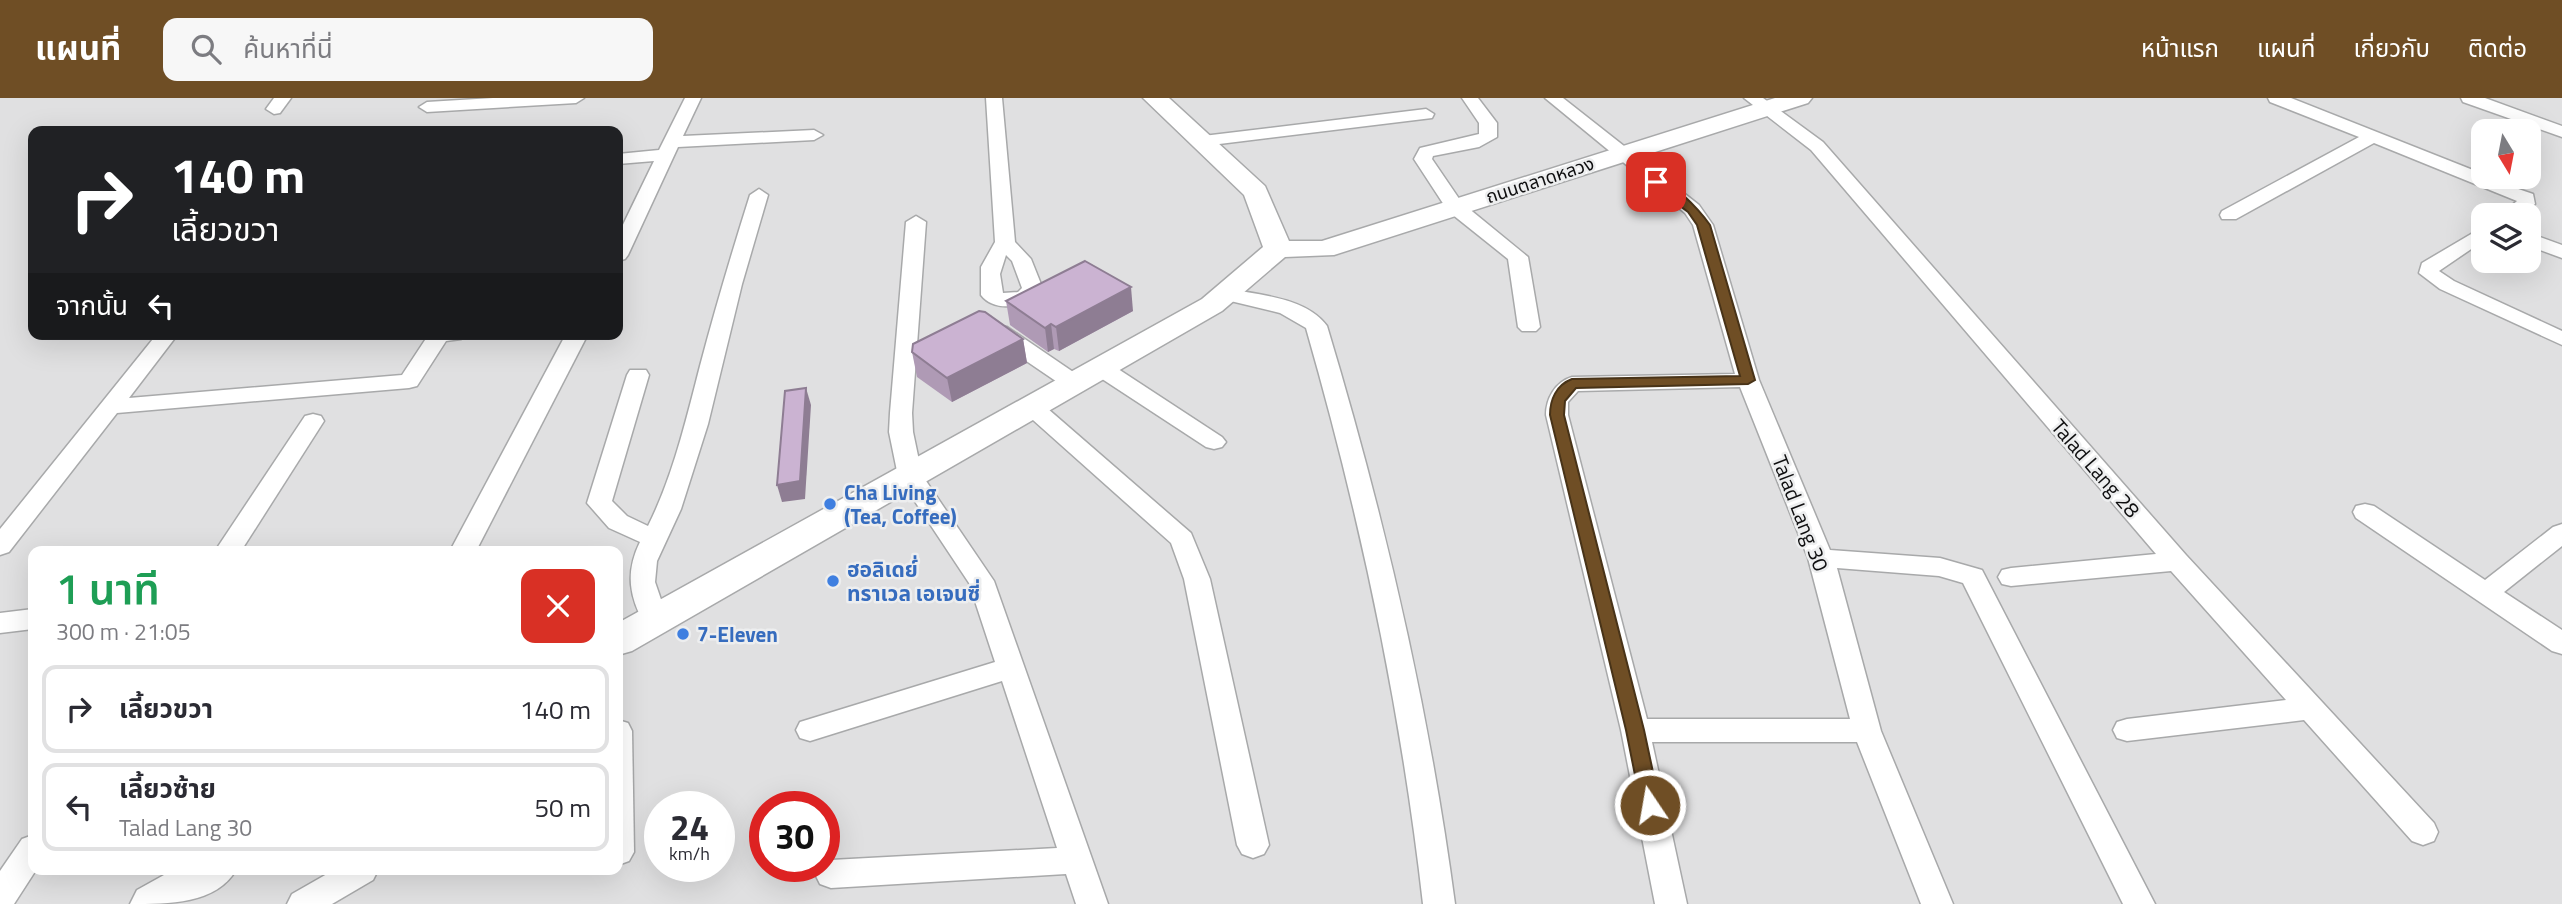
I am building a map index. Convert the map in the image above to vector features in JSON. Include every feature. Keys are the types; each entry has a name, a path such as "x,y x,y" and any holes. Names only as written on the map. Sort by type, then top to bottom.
{"main road":[{"path":"623,638 1212,305 1278,248 1256,192 1155,98"},
{"name":"ถนนตลาดหลวง","path":"1278,248 1324,249 1621,155 1759,103 1800,98"},
{"path":"156,903 204,875"}],"street":[{"path":"427,107 576,98"},
{"path":"626,225 669,149 692,98"},
{"path":"994,98 1005,243 991,269 990,290 995,298 989,318 995,328 1214,442"},
{"path":"1470,98 1488,123 1488,137 1423,155 1428,170 1455,207 1518,257 1529,327"},
{"name":"Talad Lang 30","path":"1553,98 1621,155 1692,209 1703,225 1748,380 1821,558 1867,731 1937,904"},
{"path":"2276,98 2526,198 2526,203"},
{"path":"2469,98 2562,132"},
{"name":"Talad Lang 28","path":"1759,103 1817,146 2177,561 2423,832"},
{"path":"1203,141 1426,114"},
{"path":"623,158 669,149 814,135"},
{"path":"2230,215 2373,137"},
{"path":"656,620 642,582 644,561 669,509 696,424 732,284 759,195"},
{"path":"916,222 901,412 901,432 910,476 977,572 1092,904"},
{"path":"2471,241 2429,267 2429,272 2447,285 2562,339"},
{"path":"995,298 1016,299 1030,294 1033,289 1021,259 1005,243"},
{"path":"2541,244 2562,253"},
{"path":"1225,294 1294,312 1310,318 1316,326 1353,454 1384,585 1428,814 1439,904"},
{"path":"0,546 163,340"},
{"path":"108,407 409,381 436,340"},
{"path":"466,546 574,340"},
{"path":"638,375 599,503 618,522 653,538"},
{"path":"1671,904 1635,730 1557,415 1558,401 1572,384 1748,380"},
{"path":"1032,407 1182,539 1198,579 1253,845"},
{"path":"231,546 313,421"},
{"path":"2365,512 2562,645"},
{"path":"2486,593 2562,533"},
{"path":"1821,558 1940,567 1973,577 2139,904"},
{"path":"2011,577 2177,561"},
{"path":"0,623 28,620"},
{"path":"810,730 1011,668"},
{"path":"2127,730 2313,708"},
{"path":"1635,730 1867,731"},
{"path":"0,898 28,856"},
{"path":"840,873 1077,860"},
{"path":"303,904 353,875"}],"building":[{"path":"1085,261 1131,287 1056,327 1051,324 1045,328 1006,301"},
{"path":"979,311 985,312 1023,339 947,378 912,352 913,344"},
{"path":"806,388 800,481 777,485 785,391"}],"place":[{"name":"Cha Living (Tea, Coffee)","path":"830,504"},
{"name":"ฮอลิเดย์่ ทราเวล เอเจนซี่","path":"833,581"},
{"name":"7-Eleven","path":"683,634"}],"route":[{"path":"1650,805 1635,730 1557,415 1558,401 1572,384 1748,380 1703,225 1692,209 1656,182"}]}
